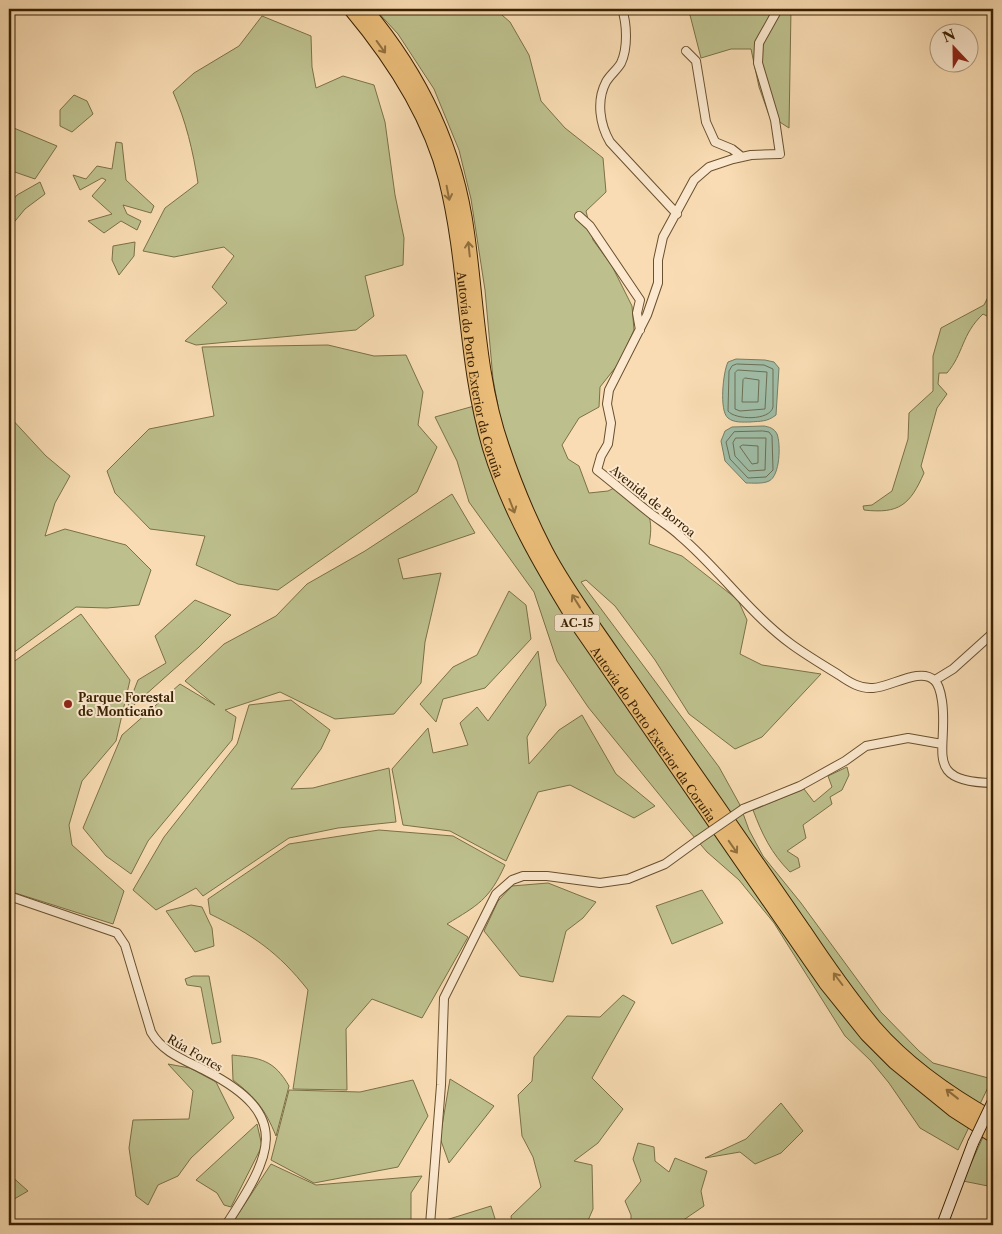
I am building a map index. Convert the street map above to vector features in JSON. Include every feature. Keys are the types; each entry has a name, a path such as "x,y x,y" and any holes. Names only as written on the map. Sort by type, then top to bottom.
{"highway":[{"name":"Autovía do Porto Exterior da Coruña","path":"351,9 382,47 412,98 436,148 446,179 456,233 477,394 490,448 517,519 537,560 575,620 826,983 867,1034 923,1086 993,1135"},
{"name":"Autovía do Porto Exterior da Coruña","path":"365,9 391,40 422,92 446,144 456,176 467,231 478,334 488,392 501,445 527,515 547,554 590,622 824,961 875,1027 899,1052 960,1101 988,1120"}],"main road":[{"path":"942,1225 973,1143 988,1120 993,1101"}],"street":[{"path":"622,9 626,24 624,53 620,64 607,81 603,90 600,115 602,128 610,142 677,214"},
{"name":"Avenida de Borroa","path":"778,9 759,43 758,63 776,120 780,154 742,157 709,167 694,180 663,237 658,260 658,283 640,330 609,390 607,404 611,423 608,444 601,456 597,470 680,536 790,644 848,681 859,687 872,688 899,682 916,674 935,680"},
{"path":"686,51 696,61 706,122 715,142 732,149 742,157"},
{"path":"579,216 590,226 640,300 637,313 640,330"},
{"path":"993,633 953,668 935,680 940,693 942,707 942,744 945,767 952,776 963,781 993,783"},
{"path":"430,1225 441,1085 444,998 496,894 512,880 523,876 547,876 600,884 628,879 665,864 743,809 800,786 845,761 866,746 908,738 942,744"},
{"name":"Rúa Fortes","path":"9,896 117,933 125,944 151,1032 157,1043 180,1059 208,1072 250,1100 260,1114 267,1131 262,1161 247,1194 226,1225"}],"green space":[{"path":"375,9 495,9 510,22 529,55 541,101 565,128 603,158 606,192 586,211 593,240 612,266 632,306 634,330 619,363 600,387 599,407 579,418 562,445 568,459 579,466 589,493 608,491 624,483 638,496 647,509 651,525 649,544 682,556 738,600 747,620 740,654 762,665 821,674 762,737 735,749 689,714 655,660 615,606 586,580 581,582 719,767 740,805 749,830 763,856 801,903 881,1012 933,1063 992,1079 958,1150 920,1128 889,1083 871,1061 845,1036 774,923 739,880 707,852 588,707 557,661 534,592 469,502 457,461 435,417 474,406 498,406 493,379 485,290 471,199 459,150 434,89 398,34"},
{"path":"678,9 791,9 789,128 769,115 759,87 751,49 731,49 701,58 690,15"},
{"path":"262,16 311,36 312,67 316,88 343,76 374,85 385,122 395,195 404,238 403,265 365,276 374,316 356,330 196,345 185,341 227,303 212,287 234,256 224,247 174,257 143,251 165,208 198,183 194,159 182,114 173,92 194,73 239,46"},
{"path":"74,95 87,101 93,114 72,132 60,126 60,110"},
{"path":"9,126 57,146 35,179 9,170"},
{"path":"116,142 122,143 126,180 154,206 151,213 123,205 127,214 141,221 137,230 121,221 104,233 88,221 112,214 92,196 106,180 102,178 80,190 73,175 86,179 97,166 112,169"},
{"path":"40,182 45,194 25,209 11,226 9,225 9,205 17,195"},
{"path":"135,242 134,256 119,275 112,260 113,246"},
{"path":"993,287 993,310 989,317 983,314 970,329 953,366 947,373 939,373 938,384 947,394 937,408 921,466 924,473 914,493 902,505 895,508 876,511 864,510 863,506 872,505 892,491 908,439 909,413 933,391 933,356 941,328 984,305"},
{"path":"328,345 374,356 406,355 423,392 418,425 437,447 417,492 278,590 238,584 196,565 205,536 150,529 115,493 107,471 149,429 214,416 202,347"},
{"path":"9,416 46,456 70,476 55,503 45,536 65,529 126,545 151,570 139,605 107,608 76,607 9,656"},
{"path":"452,494 475,533 398,559 403,579 441,573 425,642 421,683 394,714 335,719 280,692 225,710 236,717 232,740 148,841 131,874 106,856 83,828 122,735 180,684 215,705 185,681 224,644 276,616 307,584 365,551"},
{"path":"509,591 526,605 531,639 485,688 443,699 436,722 420,704 453,667 477,655"},
{"path":"195,600 231,615 199,647 125,713 138,680 166,663 155,636"},
{"path":"81,614 130,680 116,741 82,781 69,825 72,845 124,891 113,924 9,891 9,665"},
{"path":"538,651 546,705 527,737 529,764 559,730 582,715 616,774 655,806 634,818 570,785 538,792 506,861 450,831 403,825 392,769 428,728 433,753 468,745 460,723 477,707 488,721"},
{"path":"291,700 330,730 321,749 291,789 313,788 389,768 396,822 338,828 289,838 203,896 196,888 156,910 133,890 164,837 237,744 249,705"},
{"path":"847,767 849,775 842,790 830,797 832,804 803,825 806,838 787,851 798,858 800,867 790,872 777,858 768,843 753,810 804,789 814,802 832,787 828,776"},
{"path":"379,830 453,836 505,865 488,894 467,912 447,924 468,937 422,1018 372,999 346,1029 347,1090 293,1089 308,990 286,965 264,946 239,929 210,914 208,899 289,844"},
{"path":"548,883 596,902 583,918 566,931 553,982 520,976 484,931 498,901 512,886"},
{"path":"702,890 723,923 672,944 656,906"},
{"path":"191,905 202,907 212,928 214,946 195,952 166,911"},
{"path":"193,976 209,976 221,1042 212,1044 201,987 187,985 185,979"},
{"path":"623,995 635,1002 592,1078 623,1109 598,1143 574,1161 592,1165 593,1209 586,1225 512,1225 511,1216 541,1187 533,1157 522,1136 518,1095 532,1081 534,1057 567,1016 600,1017"},
{"path":"232,1055 251,1057 266,1062 278,1071 289,1086 276,1136 268,1118 259,1105 233,1080"},
{"path":"168,1064 190,1068 216,1082 234,1118 191,1158 178,1176 158,1185 148,1205 136,1196 129,1148 133,1120 189,1119 193,1091"},
{"path":"450,1079 494,1106 449,1163 440,1138"},
{"path":"413,1080 428,1116 398,1167 314,1183 271,1160 289,1090 360,1092"},
{"path":"781,1103 803,1131 781,1153 755,1164 740,1152 705,1158 746,1139"},
{"path":"993,1115 993,1187 963,1181"},
{"path":"257,1124 262,1146 231,1207 224,1205 217,1193 196,1180"},
{"path":"638,1143 654,1147 655,1161 669,1172 675,1158 707,1171 701,1191 704,1206 679,1223 631,1225 631,1215 625,1201 641,1181 633,1159"},
{"path":"271,1164 316,1185 422,1176 411,1193 411,1225 231,1225"},
{"path":"9,1174 28,1191 9,1202"},
{"path":"491,1206 497,1225 448,1225 446,1220"}],"water":[{"path":"736,359 765,360 774,362 779,368 776,415 767,420 739,422 730,420 725,414 723,391 726,367 728,362"},
{"path":"732,427 770,427 777,434 779,459 777,467 773,478 769,481 746,483 725,461 721,441 725,431"}],"place":[{"name":"Parque Forestal de Monticaño","path":"68,704"}]}
